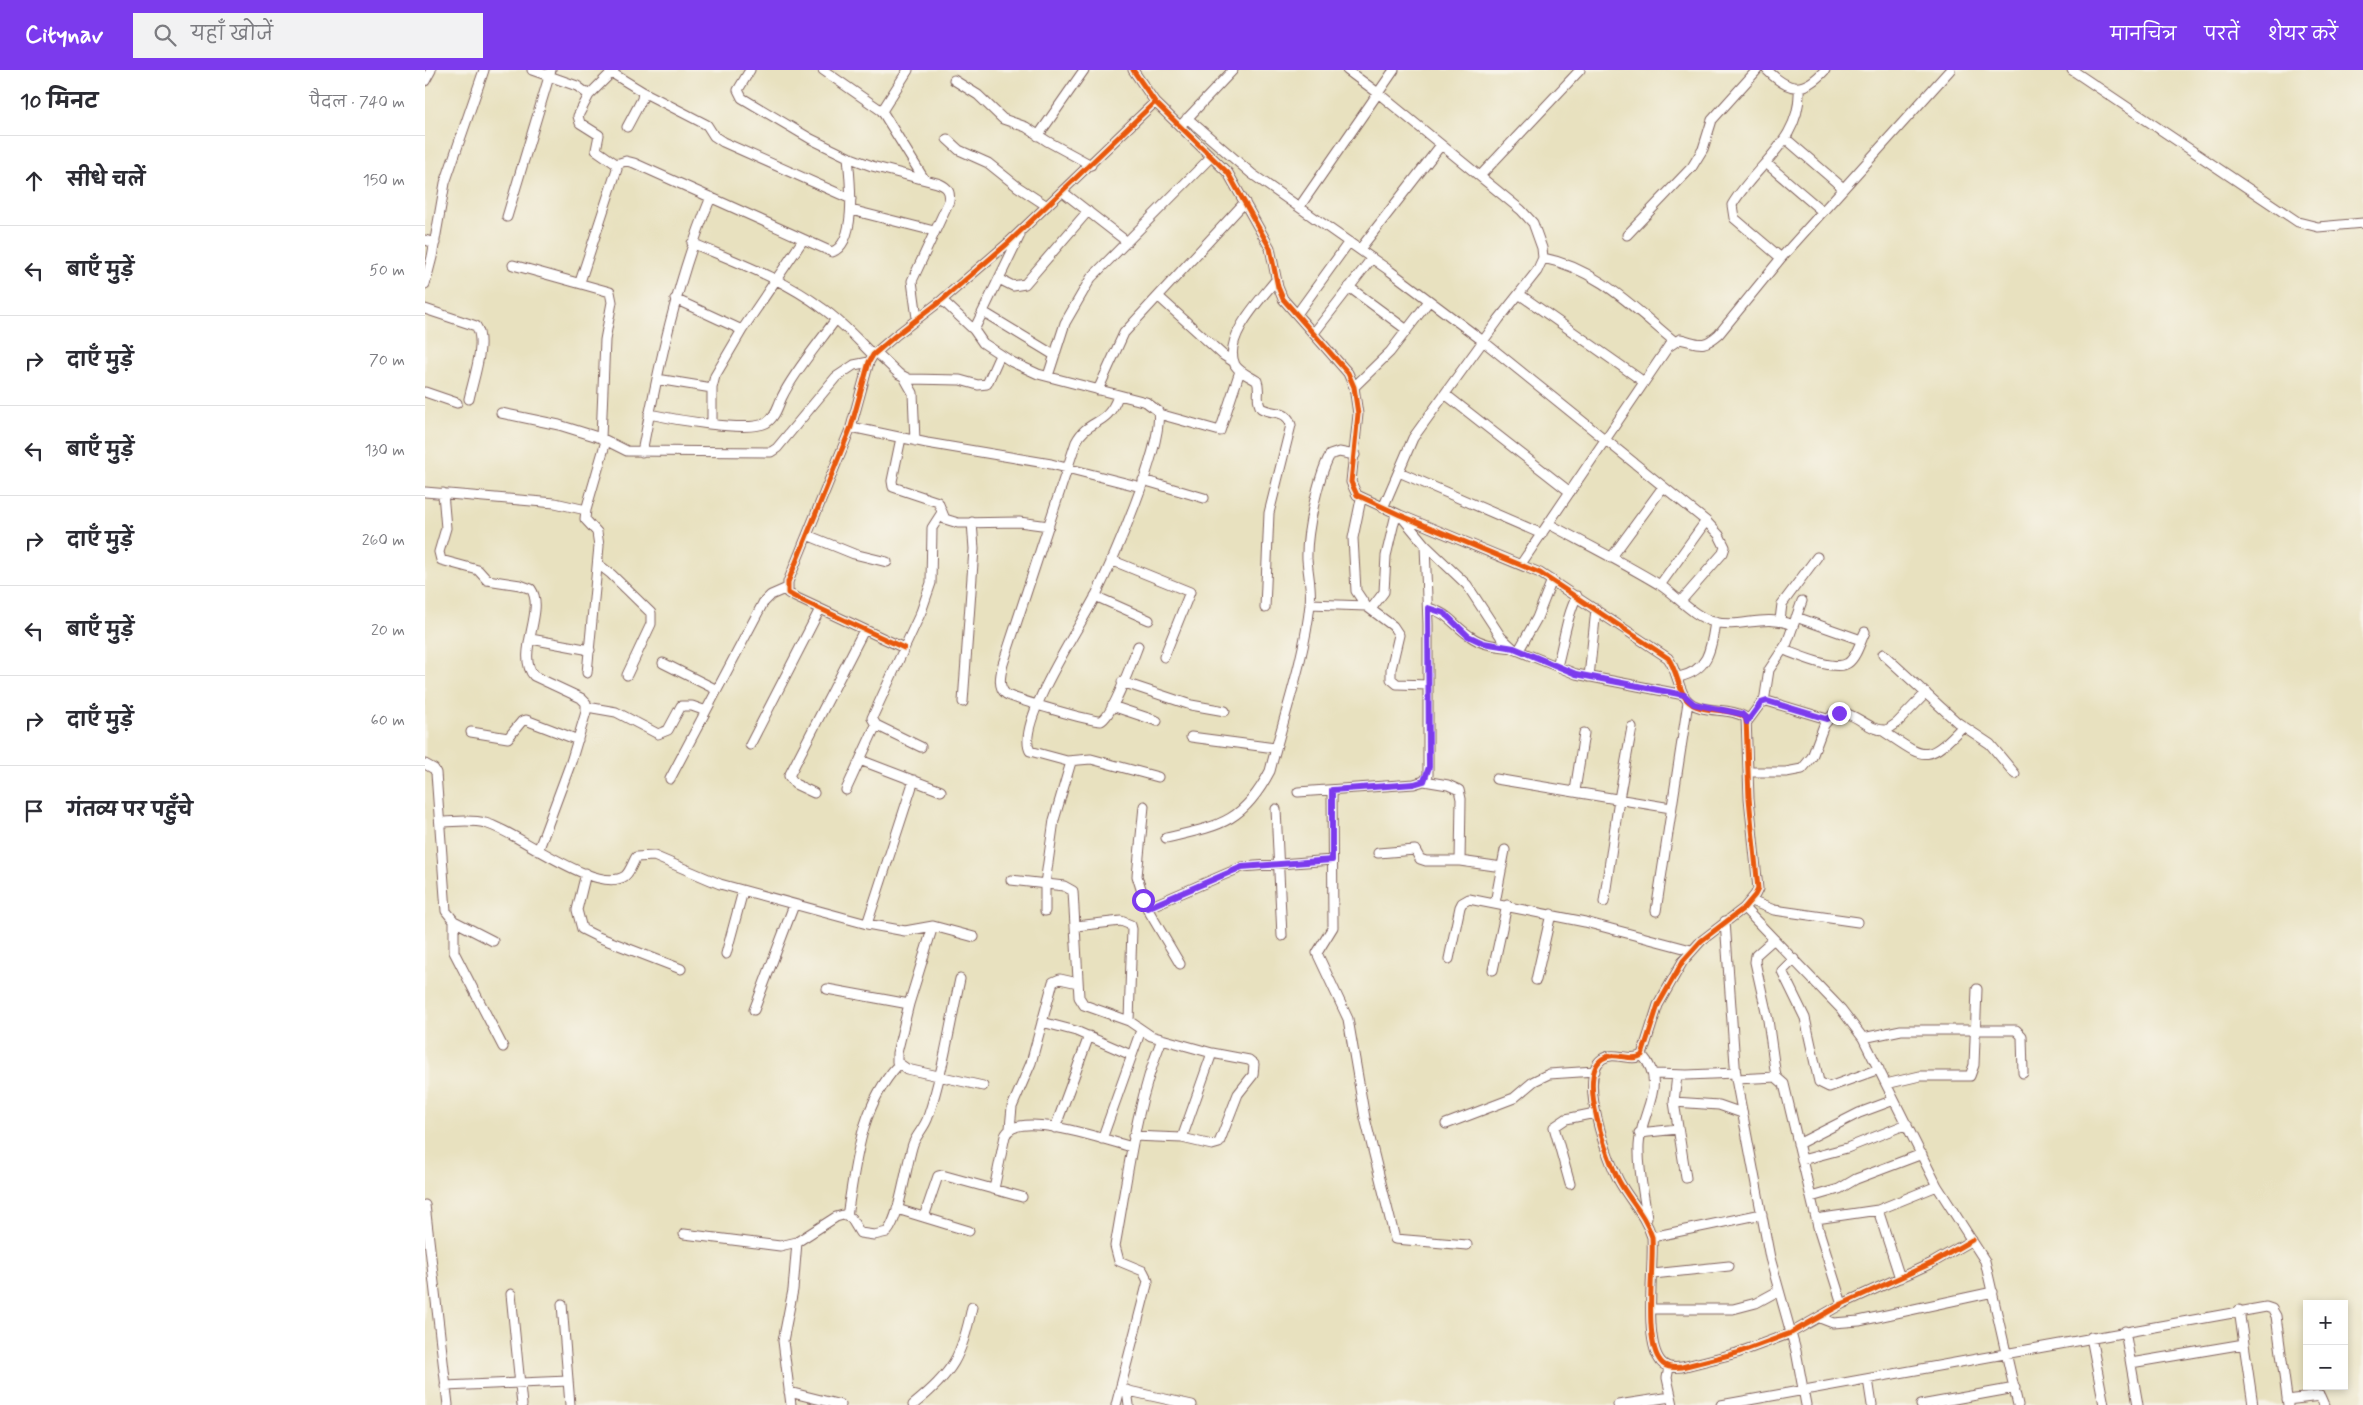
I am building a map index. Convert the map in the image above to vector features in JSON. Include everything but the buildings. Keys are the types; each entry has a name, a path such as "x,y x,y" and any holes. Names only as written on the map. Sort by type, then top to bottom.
{"street":[{"path":"425,82 431,70"},
{"path":"425,284 435,243 449,166 484,70"},
{"path":"532,70 549,73 577,86 589,94"},
{"path":"750,70 738,90 742,98 811,140 848,157 944,185 950,195 912,281 917,318"},
{"path":"823,70 882,111 924,180"},
{"path":"882,111 908,70"},
{"path":"1038,136 1084,70"},
{"path":"1133,70 1155,102 1228,173 1270,248 1283,298 1348,373 1354,387 1359,414 1351,482 1352,488 1361,498 1521,564 1552,580 1626,631 1657,648 1668,658 1679,677 1686,699 1656,912"},
{"path":"1179,126 1233,70"},
{"path":"1347,70 1378,93 1521,210 1533,223 1542,248 1543,258 1537,270 1413,438 1383,508"},
{"path":"1300,206 1394,70"},
{"path":"1479,176 1580,70"},
{"path":"1627,235 1692,166 1703,149 1712,120 1757,70"},
{"path":"1767,70 1786,85 1799,88 1810,84 1825,70"},
{"path":"1521,564 1674,341 1680,339 1691,344 1701,345 1711,342 1822,211 1950,70"},
{"path":"2072,70 2298,222 2317,227 2363,223"},
{"path":"616,164 596,150 599,135 597,132 578,120 578,112 589,94 613,71 643,92 707,126 714,136 723,142 851,200"},
{"path":"507,217 549,73"},
{"path":"954,80 978,95 1003,119 1026,127 1038,136 1091,165"},
{"path":"1781,258 1741,225 1731,211 1736,198 1766,164 1797,118 1800,104 1799,88"},
{"path":"627,127 642,99 643,92"},
{"path":"501,413 559,425 603,440 627,451 697,450 764,452 775,450 836,377 854,365 873,356 917,318 942,300 1063,192 1155,102"},
{"path":"1187,118 1252,174 1360,249 1483,341 1706,521 1724,541 1725,547 1723,553 1681,601"},
{"path":"1785,138 1843,188"},
{"path":"947,139 959,150 989,163 1047,206"},
{"path":"1360,249 1441,145"},
{"path":"616,164 626,161 634,163 826,251 838,250 845,236 851,210 848,157"},
{"path":"1048,376 1065,323 1091,278 1211,157"},
{"path":"580,282 616,173 616,164"},
{"path":"1766,164 1822,211"},
{"path":"1063,192 1126,241"},
{"path":"642,452 675,299 692,243 711,197"},
{"path":"1098,390 1124,333 1245,202"},
{"path":"851,210 934,231"},
{"path":"999,279 1013,286 1025,284 1087,211"},
{"path":"975,330 1023,228"},
{"path":"425,240 435,243"},
{"path":"712,424 712,388 719,368 742,330 803,240"},
{"path":"1297,314 1349,242"},
{"path":"692,243 775,280 810,299 836,319 873,356 904,377 918,381 960,380 983,385 987,384 1001,355"},
{"path":"1313,333 1372,258"},
{"path":"1543,258 1557,260 1588,272 1674,341"},
{"path":"513,266 605,289 612,296 605,340 603,440 585,510 585,519 594,527 599,539 587,673"},
{"path":"1234,362 1235,340 1242,322 1277,280"},
{"path":"1349,287 1407,330"},
{"path":"1519,294 1645,382"},
{"path":"1159,297 1223,355 1234,362 1240,371 1257,382 1259,389 1257,400 1261,408 1284,414 1290,420 1291,425 1269,513 1265,608"},
{"path":"675,299 742,330"},
{"path":"942,300 975,330 983,343 1012,362 1048,376 1146,402 1153,405 1159,414 1159,428 1142,483 1095,596 1037,703 1028,748 1036,754 1071,762 1091,759 1158,777"},
{"path":"1354,387 1379,364 1429,301"},
{"path":"425,309 475,326 480,332 480,346 469,399"},
{"path":"985,312 1054,355"},
{"path":"649,414 712,424 759,425 770,420 784,393 836,319"},
{"path":"873,356 851,427 787,588 789,593 795,597 904,648"},
{"path":"1159,414 1220,431 1240,371"},
{"path":"904,377 913,394 915,441"},
{"path":"657,379 712,388"},
{"path":"425,392 457,403"},
{"path":"1445,394 1571,492"},
{"path":"1119,396 1111,413 1079,435 1020,608 1003,664 1000,681 1006,694 1093,722 1105,718 1138,646"},
{"path":"851,427 915,441 1068,468 1204,498"},
{"path":"901,438 892,481 893,487 938,502 943,517 952,522 1019,522 1049,526"},
{"path":"1167,838 1221,825 1234,817 1260,791 1270,771 1305,639 1311,604 1307,549 1318,488 1326,462 1331,455 1335,453 1355,455"},
{"path":"1399,472 1542,534"},
{"path":"1611,558 1663,487"},
{"path":"425,492 555,503 585,510"},
{"path":"443,493 446,528 439,552 441,560 474,568 487,580 520,585 531,589 535,601 528,666 530,672 541,680 581,698 587,707 616,712 658,734 668,730 681,706 691,706 706,712"},
{"path":"1361,498 1353,538 1356,591 1368,608 1393,626 1399,634 1391,670 1391,680 1397,684 1428,685"},
{"path":"921,747 873,723 873,715 921,612 931,583 933,528 941,514"},
{"path":"1311,604 1368,608 1384,592 1386,556 1398,514"},
{"path":"1398,514 1425,545 1467,585 1501,637 1517,649 1589,677 1686,699 1742,714 1746,718 1759,882 1755,895 1747,904 1691,950 1658,1005 1642,1055"},
{"path":"1660,585 1706,521"},
{"path":"963,702 974,549 972,522"},
{"path":"1549,524 1660,585 1704,618 1715,622 1795,621 1863,636 1851,661 1843,665 1827,664 1783,650"},
{"path":"807,535 853,554 887,562"},
{"path":"1424,781 1429,767 1428,608 1425,545"},
{"path":"1780,620 1782,604 1817,557"},
{"path":"1111,560 1190,592 1164,657"},
{"path":"598,564 651,613 651,624 627,674"},
{"path":"1517,649 1537,618 1552,580"},
{"path":"670,779 763,602 771,595 787,588"},
{"path":"1095,596 1149,620"},
{"path":"1557,666 1565,639 1567,618 1577,596"},
{"path":"1747,722 1764,702 1769,670 1783,650 1803,601"},
{"path":"1428,608 1444,613 1474,639 1494,646 1517,649"},
{"path":"750,745 820,609"},
{"path":"1589,677 1596,609"},
{"path":"1679,677 1694,672 1707,657 1712,646 1715,622"},
{"path":"814,793 795,784 789,776 864,630"},
{"path":"531,639 590,650"},
{"path":"1883,654 1963,726 1990,744 2015,774"},
{"path":"663,663 717,690"},
{"path":"1122,682 1191,704 1225,711"},
{"path":"1883,731 1892,728 1926,693"},
{"path":"1764,702 1772,702 1827,719"},
{"path":"1111,706 1157,720"},
{"path":"538,850 578,740 587,707"},
{"path":"1749,772 1786,772 1802,768 1812,756 1827,719 1839,713 1846,713 1883,731 1916,752 1923,754 1939,751 1963,726"},
{"path":"471,732 509,738 522,721 526,720 578,740"},
{"path":"846,790 876,725"},
{"path":"1604,902 1632,727"},
{"path":"1575,791 1584,733"},
{"path":"1191,737 1275,748"},
{"path":"860,760 941,791"},
{"path":"1045,911 1045,884 1054,820 1071,762"},
{"path":"425,764 434,769 435,773 446,911 454,921 493,941"},
{"path":"1496,779 1671,808"},
{"path":"867,924 914,780"},
{"path":"1298,792 1414,784 1424,781 1448,785 1459,790 1461,799 1460,860"},
{"path":"1332,790 1333,927 1317,953 1348,1019 1365,1118 1395,1239 1467,1245"},
{"path":"1144,806 1136,866 1139,886 1147,908 1180,964"},
{"path":"1276,809 1282,936"},
{"path":"440,822 485,822 499,828 553,860 586,873 611,880 619,879 626,875 636,857 645,854 654,856 707,880 867,924 905,931 933,926 974,937"},
{"path":"1378,853 1415,850 1420,859 1426,862 1460,860 1502,867"},
{"path":"1495,903 1505,850"},
{"path":"1147,908 1224,873 1249,866 1332,860"},
{"path":"586,873 577,910 582,929 681,969"},
{"path":"1011,880 1064,886 1073,891 1079,1001 1084,1005 1129,1021 1141,1030 1162,1039 1212,1053 1249,1060 1254,1064 1255,1069 1234,1104 1219,1143 1212,1144 1182,1138 1133,1136"},
{"path":"726,954 743,891"},
{"path":"1449,959 1462,903 1473,899 1551,914 1633,933 1691,950"},
{"path":"1747,904 1858,922"},
{"path":"1747,904 1774,939 1849,1017 1863,1038 1937,1186 1985,1261 2018,1405"},
{"path":"754,1010 794,905"},
{"path":"1493,970 1507,905"},
{"path":"1536,980 1551,914"},
{"path":"454,921 454,952 503,1047"},
{"path":"1076,926 1121,921 1131,925 1133,928 1129,1021"},
{"path":"1725,921 1736,1076 1742,1113 1777,1291 1791,1333 1806,1405"},
{"path":"933,926 909,1004 897,1053 898,1065 881,1085 869,1111 861,1136 847,1216 861,1233 882,1234 891,1228 913,1144 924,1129 939,1076 960,979"},
{"path":"1774,939 1756,955 1755,962 1768,1020 1776,1076 1784,1084 1816,1218 1841,1304"},
{"path":"1794,959 1782,972 1805,1018 1819,1082 1824,1086 1835,1086 1879,1069"},
{"path":"994,1189 1005,1136 1010,1128 1012,1107 1031,1063 1053,982 1059,980 1078,983"},
{"path":"827,989 909,1004"},
{"path":"1886,1084 1920,1076 1970,1076 1974,1065 1977,989"},
{"path":"1042,1022 1089,1036 1131,1055"},
{"path":"1102,1139 1141,1030"},
{"path":"1863,1038 1901,1030 2010,1030 2019,1032 2022,1036 2023,1073"},
{"path":"1055,1128 1089,1036"},
{"path":"1116,1405 1123,1390 1148,1281 1143,1271 1119,1261 1115,1252 1133,1136 1146,1080 1162,1039"},
{"path":"1182,1138 1212,1053"},
{"path":"1642,1055 1634,1058 1610,1055 1599,1062 1595,1071 1593,1091 1595,1113 1604,1145 1620,1182 1648,1223"},
{"path":"1642,1055 1650,1064 1654,1074 1653,1092 1639,1133 1640,1167 1651,1237 1654,1349 1659,1361 1669,1367 1714,1360 1759,1346 1791,1333 1820,1318 1841,1304 1932,1263 1972,1240"},
{"path":"898,1065 983,1086"},
{"path":"1446,1124 1514,1098 1534,1081 1549,1074 1595,1071"},
{"path":"1654,1074 1776,1076"},
{"path":"1677,1075 1674,1102 1686,1178"},
{"path":"1798,1144 1859,1113 1894,1100"},
{"path":"1674,1102 1719,1105 1742,1113"},
{"path":"1570,1184 1554,1127 1566,1119 1595,1113"},
{"path":"1010,1128 1038,1124 1132,1147"},
{"path":"1802,1160 1847,1148 1907,1124"},
{"path":"1639,1133 1678,1130"},
{"path":"1811,1197 1839,1189 1865,1176 1922,1154"},
{"path":"924,1217 937,1176 947,1176 1022,1197"},
{"path":"1816,1218 1879,1210 1937,1186"},
{"path":"425,1205 447,1405"},
{"path":"897,1208 969,1231"},
{"path":"1879,1210 1900,1278"},
{"path":"1651,1237 1762,1214"},
{"path":"685,1234 780,1246 797,1242 836,1218 847,1216"},
{"path":"791,1405 783,1341 793,1290 797,1242"},
{"path":"1653,1274 1729,1266"},
{"path":"1652,1309 1733,1309 1755,1303 1777,1291"},
{"path":"1820,1318 1833,1323 1859,1321 1993,1292"},
{"path":"511,1294 522,1405"},
{"path":"562,1304 570,1405"},
{"path":"1721,1405 2266,1306 2272,1309 2277,1325 2287,1402 2320,1396 2324,1405"},
{"path":"913,1405 945,1377 955,1364 967,1332 972,1307"},
{"path":"2239,1310 2253,1405"},
{"path":"2125,1331 2138,1405"},
{"path":"2091,1337 2104,1405"},
{"path":"2131,1363 2244,1344"},
{"path":"1618,1405 1672,1401 1667,1378 1669,1367"},
{"path":"1868,1379 1873,1405"},
{"path":"445,1386 568,1381"},
{"path":"1921,1405 2015,1388"},
{"path":"1123,1390 1129,1405"},
{"path":"1123,1390 1192,1405"},
{"path":"789,1392 841,1405"},
{"path":"1982,1395 1984,1405"}],"cycle path":[{"path":"1133,70 1155,102 1228,173 1270,248 1278,287 1283,299 1348,373 1354,387 1358,414 1351,482 1357,495 1400,515 1540,573 1668,658 1674,668 1684,696 1693,705 1732,712 1746,718 1749,798 1758,889 1744,908 1701,941 1683,961 1658,1005 1642,1055 1633,1058 1612,1056 1602,1059 1595,1069 1593,1083 1593,1100 1608,1156 1619,1181 1641,1215 1652,1237 1652,1334 1654,1348 1661,1362 1669,1367 1682,1367 1737,1353 1791,1333 1842,1304 1932,1263 1972,1240"},
{"path":"904,648 788,593 788,582 851,427 869,362 873,355 895,336 942,300 1007,244 1155,102"}],"route":[{"path":"1143,900 1147,908 1224,873 1256,864 1332,860 1332,790 1414,784 1424,781 1428,775 1429,767 1428,608 1444,613 1468,636 1483,643 1514,648 1576,674 1684,695 1689,702 1699,706 1742,714 1747,722 1761,703 1767,701 1827,719 1833,714 1839,713"}]}
